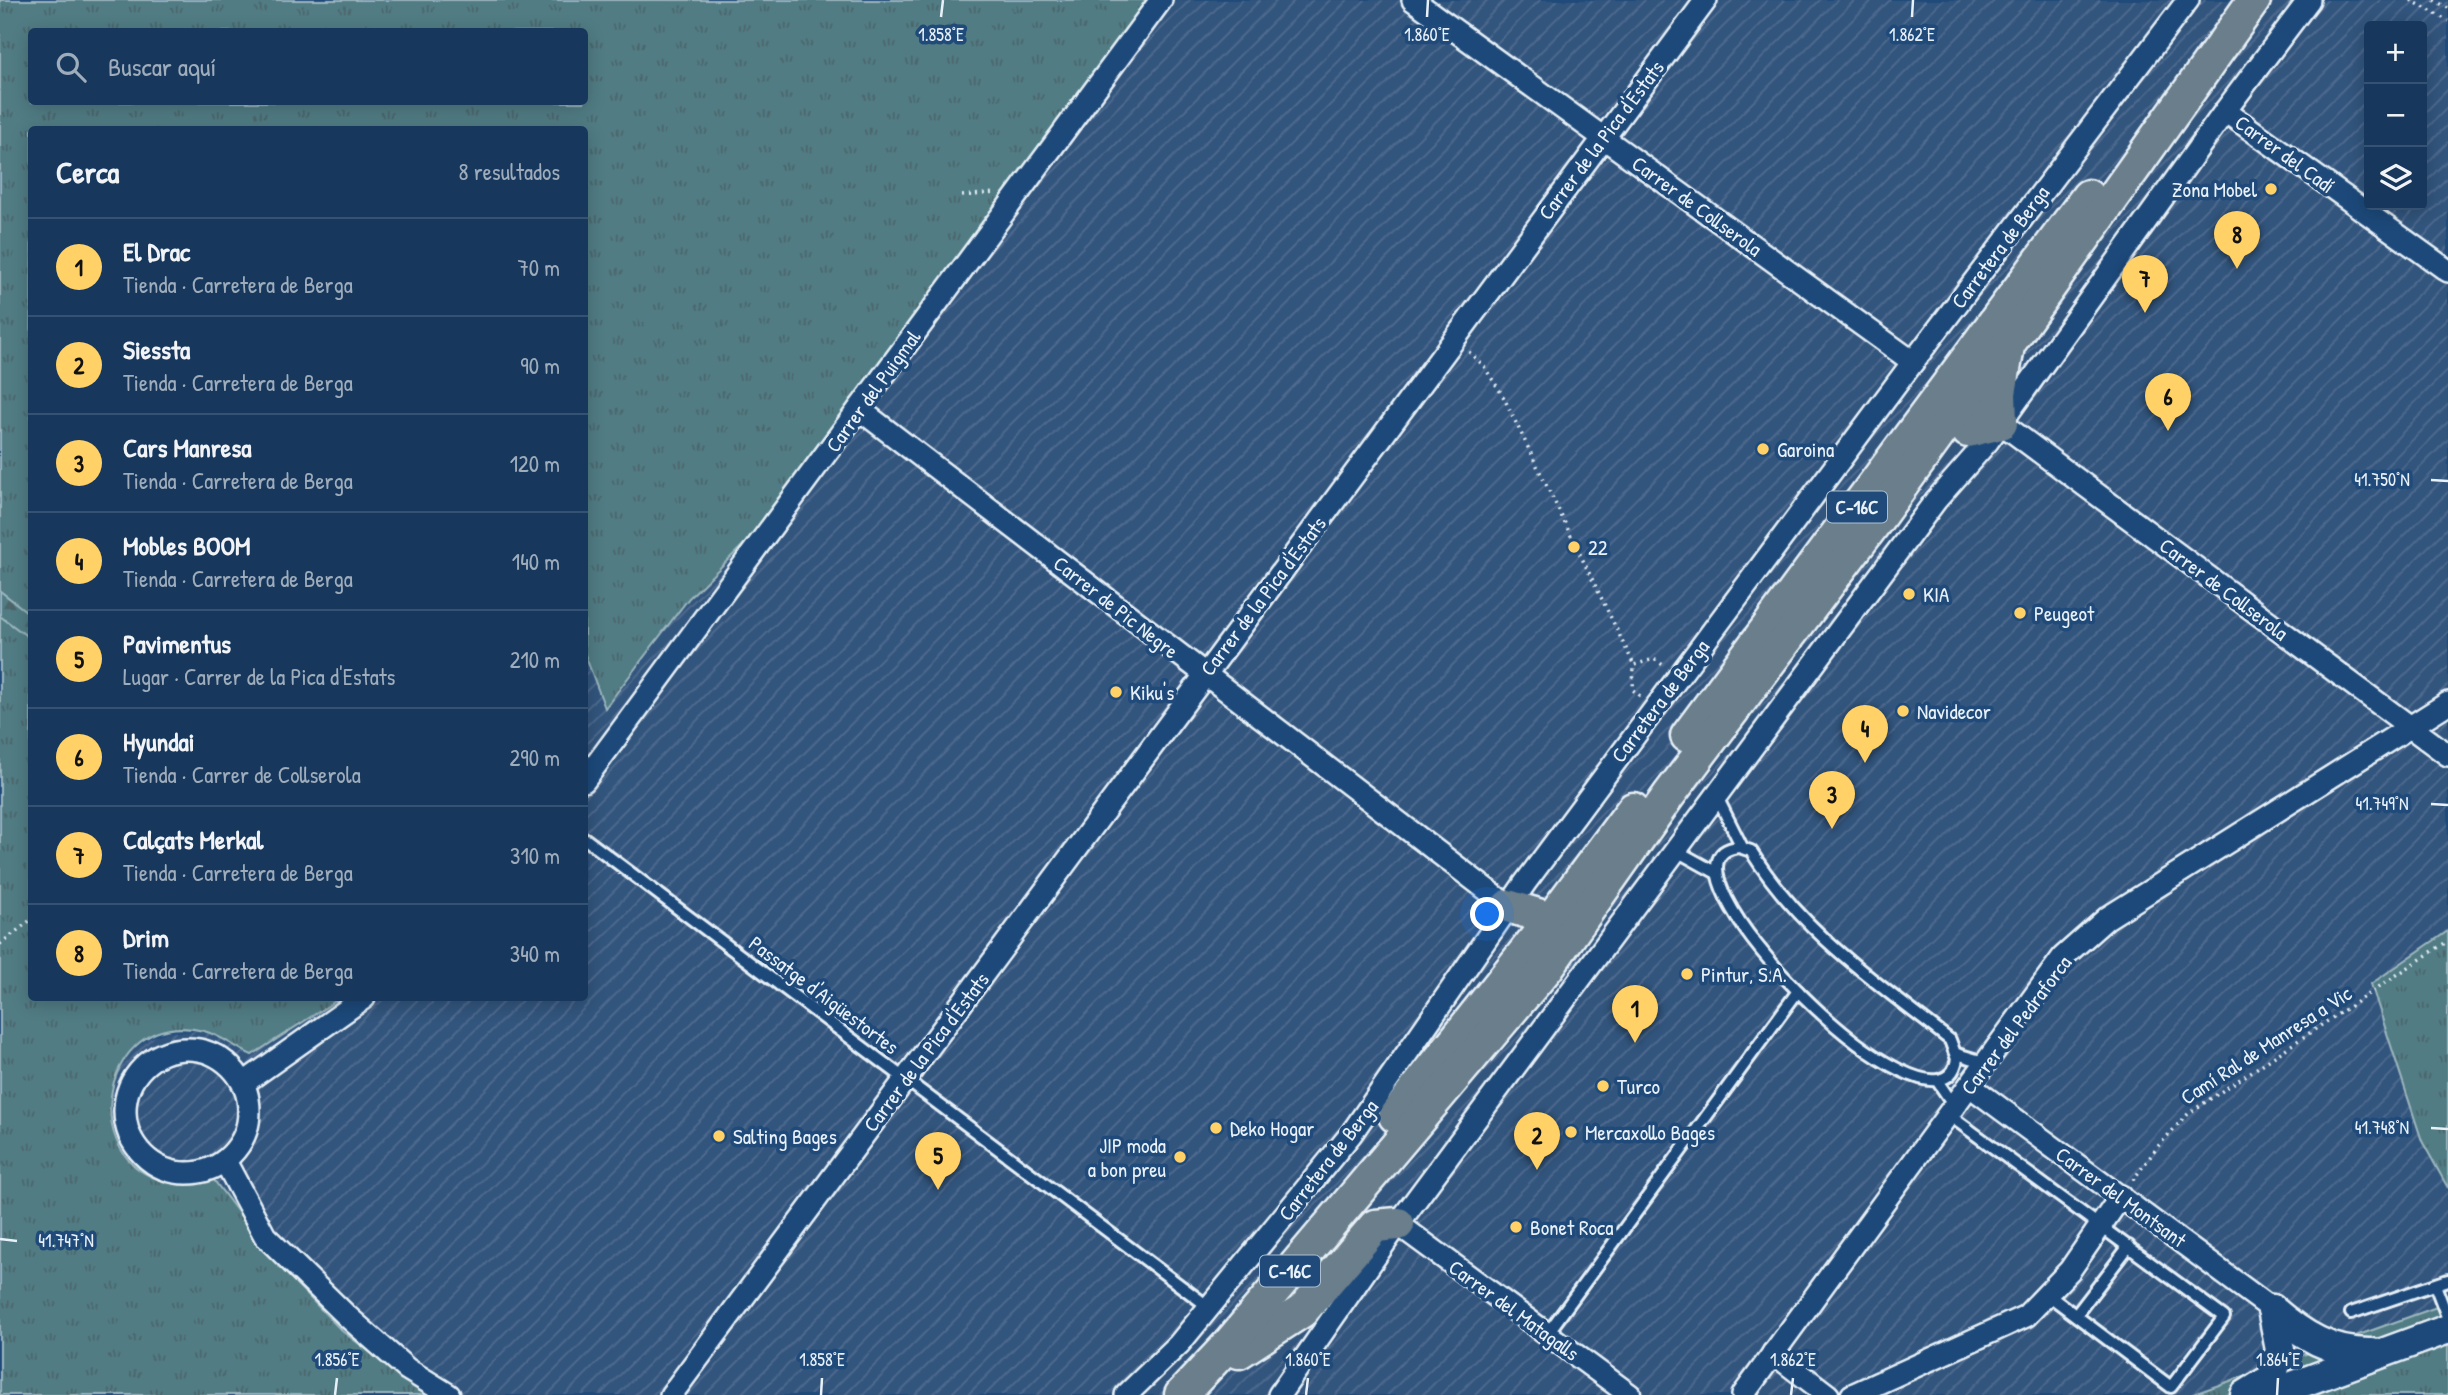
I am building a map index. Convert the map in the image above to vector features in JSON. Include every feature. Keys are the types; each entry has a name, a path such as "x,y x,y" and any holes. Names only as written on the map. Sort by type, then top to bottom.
{"main road":[{"name":"C-16C","path":"1158,1395 1217,1332 1329,1200 1551,919 2232,0"},
{"path":"1988,408 2008,345 2254,0"},
{"path":"1988,408 1971,372 2037,287 2088,214 2105,172"},
{"path":"1862,501 1891,477 1955,390 1988,408"},
{"name":"C-16C","path":"1181,1395 1228,1345 1547,968 1669,795 1905,483 1988,408"},
{"path":"1507,906 1551,919 1567,919 1634,828 1669,795"},
{"path":"1477,1010 1517,933 1507,906"},
{"path":"1199,1395 1348,1223 1397,1145"},
{"path":"1239,1352 1302,1311 1376,1226 1398,1224"},
{"path":"2272,1310 2295,1329 2327,1347 2351,1353 2384,1352"},
{"path":"2245,1395 2272,1378 2280,1350 2272,1310"},
{"path":"2260,1395 2284,1391 2448,1329"}],"street":[{"name":"Carrer del Puigmal","path":"588,776 1161,0"},
{"name":"Carrer de Collserola","path":"1413,0 1913,362"},
{"name":"Carrer de la Pica d'Estats","path":"671,1395 1706,0"},
{"name":"Carretera de Berga","path":"1126,1395 1179,1345 1351,1134 1456,986 1507,906 1913,362 2188,0"},
{"path":"1279,1395 1398,1224 1936,500 1988,408 2225,111 2309,0"},
{"name":"Carrer del Cadí","path":"2225,111 2448,271"},
{"name":"Carrer de Collserola","path":"1988,408 2448,755"},
{"name":"Carrer de Pic Negre","path":"859,409 1507,906"},
{"name":"Carrer del Pedraforca","path":"1743,1395 2063,957 2107,918 2448,703"},
{"path":"244,1083 361,1001"},
{"path":"186,1049 215,1055 232,1067 244,1083 250,1104 248,1126 240,1146 225,1161 206,1171 186,1174 166,1170 148,1160 134,1145 126,1127 124,1106 129,1086 140,1069 156,1056 186,1049"},
{"name":"Carrer del Montsant","path":"1970,1086 2272,1310"},
{"path":"225,1161 265,1236 348,1317 407,1369 449,1395"},
{"path":"1852,1395 2026,1316 2070,1270 2121,1196"},
{"name":"Carrer del Matagalls","path":"1398,1224 1630,1395"},
{"path":"1773,1353 1828,1395"}],"lane":[{"path":"1716,796 1742,847"},
{"name":"Passatge d'Aigüestortes","path":"588,841 1209,1308"},
{"path":"1938,1082 1954,1070 1957,1054 1950,1040 1841,957 1800,918 1751,851 1742,847 1724,851 1717,860 1715,872 1723,896 1735,917 1798,991 1854,1040 1905,1073 1938,1082 1952,1111 2224,1317 2171,1387 2047,1294"},
{"path":"1675,850 1715,872"},
{"path":"1546,1334 1798,991"},
{"path":"1957,1054 1987,1063"},
{"path":"2076,1315 2129,1246"},
{"path":"2351,1313 2448,1280"},
{"path":"2435,1284 2448,1319"}],"path":[{"path":"2411,0 2448,21"},
{"path":"2434,0 2448,8"},
{"path":"962,197 1018,194"},
{"path":"1453,340 1483,365 1502,394 1634,665 1633,690 1654,709"},
{"path":"1634,665 1654,659 1680,675"},
{"path":"0,944 28,922"},
{"name":"Camí Ral de Manresa a Vic","path":"2121,1196 2159,1145 2189,1113 2371,995 2448,941"}],"shaded area":[{"path":"1153,0 2448,0 2448,931 2372,985 2422,1141 2448,1188 2448,1303 2191,1395 427,1395 342,1331 277,1264 214,1179 175,1184 157,1179 126,1156 110,1121 112,1083 120,1065 132,1051 148,1039 166,1032 204,1031 252,1055 335,1001 588,1001 588,660 605,707 689,598 774,515"}],"green space":[{"path":"0,0 1153,0 774,515 689,598 605,708 588,663 588,126 28,126 28,613 0,591"},
{"path":"0,591 28,613 28,637 0,616"},
{"path":"0,616 28,637 28,1001 335,1001 252,1055 204,1031 164,1030 135,1047 117,1074 110,1107 116,1139 135,1166 167,1181 213,1179 277,1264 342,1331 427,1395 0,1395"},
{"path":"2448,931 2448,1188 2422,1141 2371,984"},
{"path":"2448,1303 2448,1395 2191,1395"}],"place":[{"name":"Zona Mobel","path":"2271,189"},
{"name":"Drim","path":"2237,269"},
{"name":"Calçats Merkal","path":"2145,313"},
{"name":"Hyundai","path":"2168,431"},
{"name":"Garoina","path":"1763,449"},
{"name":"22","path":"1574,547"},
{"name":"KIA","path":"1909,594"},
{"name":"Peugeot","path":"2020,613"},
{"name":"Kiku's","path":"1116,692"},
{"name":"Navidecor","path":"1903,711"},
{"name":"Mobles BOOM","path":"1865,763"},
{"name":"Cars Manresa","path":"1832,829"},
{"name":"Pintur, S.A.","path":"1687,974"},
{"name":"El Drac","path":"1635,1043"},
{"name":"Turco","path":"1603,1086"},
{"name":"Deko Hogar","path":"1216,1128"},
{"name":"Mercaxollo Bages","path":"1571,1132"},
{"name":"Salting Bages","path":"719,1136"},
{"name":"JIP moda a bon preu","path":"1180,1157"},
{"name":"Siessta","path":"1537,1170"},
{"name":"Pavimentus","path":"938,1190"},
{"name":"Bonet Roca","path":"1516,1227"}]}
